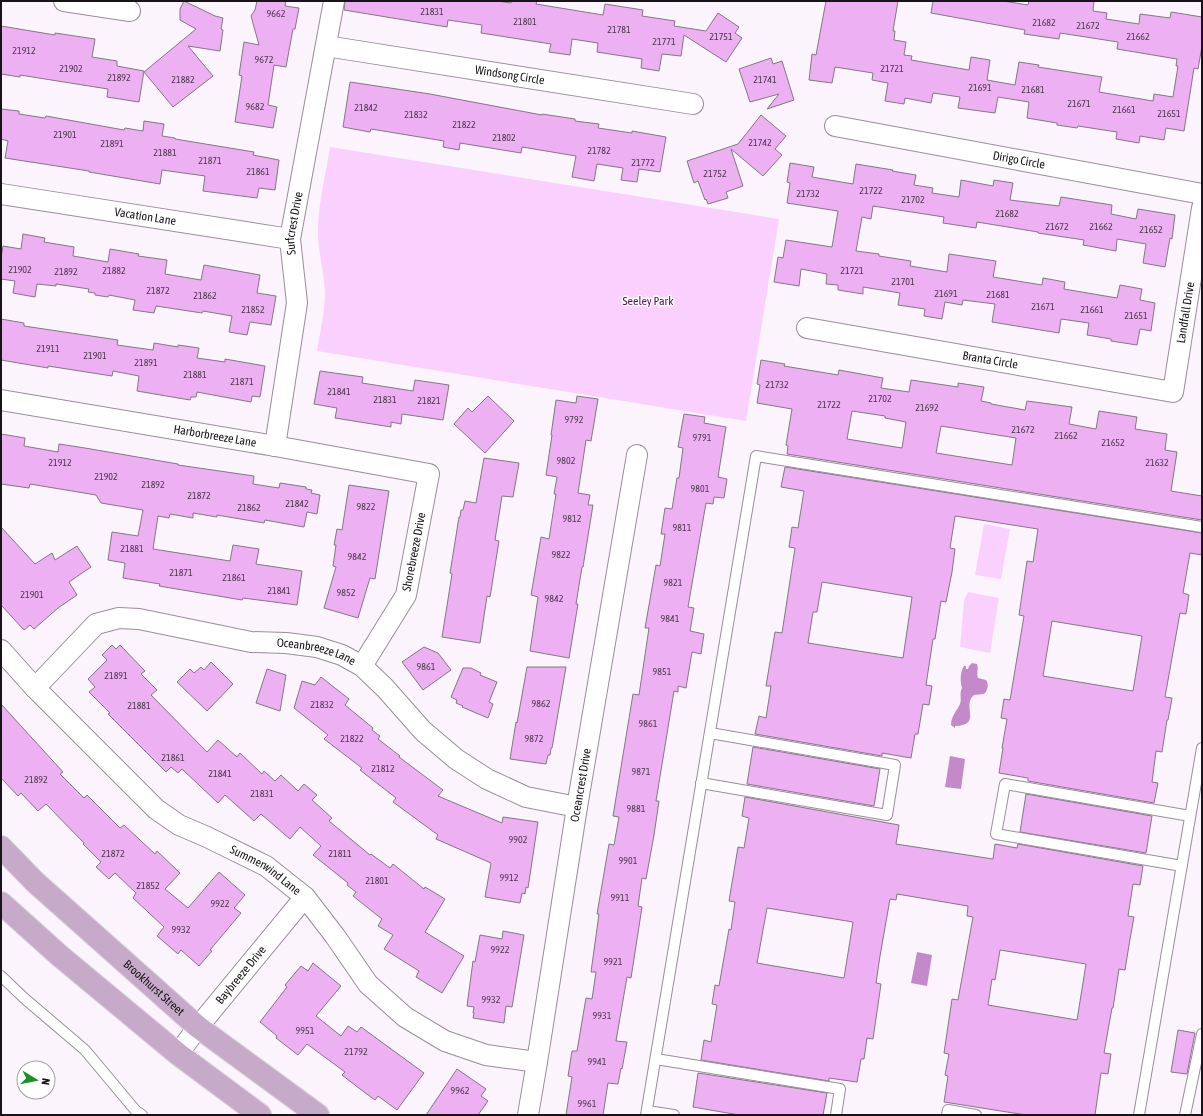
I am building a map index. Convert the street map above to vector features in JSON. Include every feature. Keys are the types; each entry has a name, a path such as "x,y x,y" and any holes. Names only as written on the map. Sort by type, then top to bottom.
{"main road":[{"name":"Brookhurst Street","path":"1,847 35,882 198,1027 318,1115"},
{"path":"1,903 60,956 178,1054 260,1115"}],"street":[{"path":"64,1 130,11"},
{"name":"Surfcrest Drive","path":"275,446 298,303 290,239 334,1"},
{"name":"Windsong Circle","path":"326,46 694,104"},
{"name":"Dirigo Circle","path":"835,126 1202,194"},
{"name":"Vacation Lane","path":"1,194 290,239"},
{"name":"Landfall Drive","path":"1173,392 1200,230 1202,208"},
{"name":"Branta Circle","path":"807,328 1173,392"},
{"name":"Harborbreeze Lane","path":"1,400 275,446 429,474"},
{"name":"Oceancrest Drive","path":"528,1115 576,807 637,456"},
{"name":"Shorebreeze Drive","path":"362,666 406,595 429,474"},
{"name":"Oceanbreeze Lane","path":"35,688 96,624 119,618 139,619 251,642 286,643 317,647 342,655 362,666 385,688 423,731 456,758 487,779 526,797 576,807"},
{"name":"Summerwind Lane","path":"1,650 35,688 156,809 179,825 266,866 305,897 335,936 368,984 405,1017 445,1042 486,1055 537,1062"},
{"name":"Baybreeze Drive","path":"178,1054 198,1027 305,897"}],"lane":[{"path":"674,1115 647,1113 756,456 1202,527"},
{"path":"702,783 887,815 895,765 710,733"},
{"path":"1139,1115 1202,748"},
{"path":"1182,866 996,834 1005,784 1190,816"},
{"path":"1,976 24,998 85,1050 136,1112 142,1115"},
{"path":"1185,1115 1202,1034"},
{"path":"656,1059 840,1089 836,1115"},
{"path":"947,1115 948,1110 976,1115"}],"green space":[{"name":"Seeley Park","path":"330,147 779,219 746,421 317,351 325,300 318,226 321,196"},
{"path":"984,524 1010,529 1001,579 975,575"},
{"path":"968,592 999,598 990,653 960,647 964,600"}],"shaded area":[{"path":"972,663 977,664 978,678 986,680 988,683 987,689 984,694 974,695 971,699 969,704 970,719 968,722 963,725 955,726 955,728 951,725 951,722 961,702 961,674 964,666 968,669"},
{"path":"950,756 965,759 961,789 945,787"},
{"path":"917,952 932,955 927,986 911,983"}],"building":[{"path":"184,1 215,16 223,18 221,29 223,30 220,51 188,46 213,76 173,107 144,72 196,29 180,20 180,9"},
{"path":"257,1 286,1 285,6 299,8 295,29 293,29 286,67 274,65 268,105 277,107 273,128 235,122 242,76 239,75 244,42 259,45 251,16 255,10"},
{"path":"345,1 497,1 511,3 512,1 537,1 536,4 603,15 605,4 643,10 642,16 675,21 674,26 706,31 718,13 739,27 735,33 742,38 726,62 684,35 681,56 662,54 659,71 641,68 642,59 597,52 598,43 572,39 570,55 549,52 551,44 481,33 482,25 448,20 447,27 344,10"},
{"path":"826,1 898,1 893,31 895,31 894,40 906,42 904,55 912,56 911,60 969,70 971,57 990,60 987,80 1015,85 1019,62 1039,65 1038,67 1102,77 1099,92 1153,101 1154,94 1173,97 1178,66 1176,66 1177,59 1117,49 1118,42 1060,33 1059,39 1024,34 1025,30 931,13 933,1 1003,1 1028,5 1029,1 1094,1 1093,11 1107,13 1106,19 1139,24 1140,14 1170,18 1171,12 1202,17 1202,46 1198,69 1194,68 1184,131 1166,128 1164,140 1140,136 1139,143 1116,139 1117,132 1078,126 1077,128 1057,125 1057,123 1027,118 1029,102 998,97 995,113 958,108 960,97 933,93 931,103 905,98 904,104 885,101 888,83 872,80 873,73 835,67 832,83 809,80 812,54 816,55"},
{"path":"1,26 55,35 55,33 95,39 92,57 117,61 117,66 144,71 139,102 107,97 108,89 20,75 20,77 1,74"},
{"path":"771,58 773,64 782,61 794,100 767,109 779,94 750,102 739,69"},
{"path":"350,82 430,94 542,115 575,119 575,121 599,124 598,128 632,133 632,131 666,137 660,172 639,169 637,182 621,180 623,168 597,164 594,181 572,177 576,156 522,147 521,153 460,143 459,150 443,147 444,141 371,129 370,132 343,127"},
{"path":"1,109 19,111 19,114 45,118 46,116 124,130 125,128 143,131 144,121 164,124 162,136 254,152 253,155 279,160 275,190 259,188 257,198 203,191 205,176 162,170 160,184 5,158 8,141 1,139"},
{"path":"761,115 786,136 775,149 782,155 763,176 731,149 743,186 726,192 728,198 708,204 698,181 694,183 687,161 738,144"},
{"path":"790,163 814,167 812,177 853,184 856,164 916,175 914,185 933,188 932,193 959,197 961,180 993,186 994,180 1013,183 1010,200 1059,206 1061,197 1112,205 1111,214 1136,219 1138,209 1175,215 1172,239 1170,238 1165,267 1143,263 1146,244 1117,239 1116,251 1083,245 1084,240 977,222 976,228 943,223 944,217 873,206 871,219 862,217 856,251 911,261 910,266 947,272 949,254 996,261 993,277 1042,285 1043,278 1065,282 1064,289 1117,298 1120,285 1142,289 1140,300 1155,303 1151,331 1140,329 1137,345 1087,335 1089,323 1061,319 1059,333 992,322 995,304 963,300 962,305 945,302 942,319 924,316 925,309 898,305 900,293 863,287 863,294 838,290 838,285 826,284 827,274 801,269 799,286 774,282 778,257 783,258 786,240 832,247 838,211 787,203 790,183 787,182"},
{"path":"23,234 45,238 44,242 74,247 73,256 108,262 110,249 139,254 138,256 167,260 165,274 201,280 204,265 260,275 257,293 276,296 271,325 250,322 247,335 229,332 232,316 156,306 154,313 133,310 135,300 109,295 108,297 95,295 95,293 88,292 89,289 56,284 56,286 37,284 35,297 13,293 15,281 1,279 1,258 3,246 21,249"},
{"path":"1,319 24,323 24,326 118,340 117,345 153,350 154,343 178,347 178,345 199,348 197,358 225,362 225,359 265,366 260,397 252,396 251,402 197,392 196,397 191,397 190,400 137,391 139,376 113,371 112,376 48,366 48,368 1,360"},
{"path":"761,360 785,364 784,366 838,375 839,370 883,378 881,388 909,392 911,380 958,387 958,383 984,387 981,401 1025,410 1027,401 1072,407 1069,424 1096,429 1099,411 1137,417 1135,429 1167,434 1165,450 1177,452 1171,491 1202,496 1202,520 787,454 788,446 786,445 792,409 757,403 760,385 757,384","holes":["852,411 885,416 885,418 906,422 902,448 847,439","941,426 1016,438 1012,465 936,453"]},
{"path":"320,371 363,377 362,383 413,391 415,380 449,385 443,420 402,414 401,424 391,422 391,427 335,418 337,408 314,404"},
{"path":"488,396 514,421 485,453 454,424 468,408 472,412"},
{"path":"577,396 598,399 591,441 586,440 578,493 590,495 588,505 593,505 576,604 578,604 569,658 530,651 538,597 531,595 541,537 549,539 556,494 554,494 557,477 546,475 556,400 576,403"},
{"path":"684,414 705,417 704,423 726,427 718,477 727,479 724,498 714,497 713,504 706,503 688,607 694,608 690,631 704,634 701,654 692,652 686,688 678,686 678,692 674,691 656,801 659,801 654,835 646,879 642,878 638,906 642,907 631,978 627,977 616,1041 627,1042 618,1084 608,1083 603,1115 566,1115 572,1077 568,1076 572,1051 577,1051 586,998 592,999 596,972 591,972 599,914 597,914 609,844 614,845 619,817 613,816 633,694 639,695 649,628 645,628 656,565 660,566 665,534 661,534 665,508 672,509 677,478 679,478 683,448 678,447"},
{"path":"1,434 25,438 24,446 58,452 59,444 178,465 254,476 253,484 279,488 280,483 306,487 306,489 312,490 311,493 320,495 317,514 307,512 304,527 265,520 264,523 217,515 217,517 193,513 193,518 170,514 169,518 158,516 153,549 230,561 233,545 259,549 256,564 302,571 297,605 243,598 242,600 159,586 160,584 123,578 125,563 108,560 112,532 138,536 143,510 101,503 96,495 30,484 29,488 1,484"},
{"path":"484,458 519,463 513,497 502,496 495,540 499,541 490,597 487,596 480,643 442,637 459,517 461,510 463,510 465,501 476,503"},
{"path":"785,467 1202,533 1202,555 1190,553 1183,593 1189,595 1186,614 1180,613 1165,697 1172,698 1162,752 1156,751 1152,782 1158,783 1154,803 1028,781 1028,778 999,773 1007,719 1001,718 1004,699 1010,700 1024,616 1019,615 1027,561 1033,562 1038,529 955,516 950,548 955,549 952,572 946,602 941,601 926,685 932,686 929,705 923,704 918,734 915,734 911,758 882,753 882,756 755,734 759,716 766,718 771,686 766,686 775,632 782,633 795,548 789,547 792,527 798,528 804,491 781,487","holes":["822,582 912,597 903,658 808,643 813,612 817,612","1052,621 1142,636 1133,691 1043,676"]},
{"path":"349,485 389,491 375,579 370,578 358,618 324,608 336,567 333,566 336,545 334,545 337,529 342,530"},
{"path":"1,527 35,564 52,553 55,560 77,546 91,567 69,582 77,595 58,608 34,629 30,625 24,630 1,605"},
{"path":"112,645 116,649 120,645 145,671 141,674 157,690 151,695 207,752 218,740 237,757 240,753 262,774 264,771 275,781 281,775 298,791 304,784 317,795 312,800 332,818 329,821 370,855 371,854 390,868 393,864 424,889 425,887 445,899 425,932 464,956 442,993 416,977 419,971 384,949 393,935 378,926 382,919 353,896 356,892 347,885 348,883 313,855 321,846 300,827 290,839 261,814 254,821 225,795 218,803 182,769 178,773 171,767 166,772 108,714 110,713 89,692 95,687 88,679 107,660 102,655"},
{"path":"424,647 438,653 451,670 423,690 402,662"},
{"path":"211,662 233,684 207,711 177,682 190,669 194,673 201,667 204,670"},
{"path":"527,667 566,667 552,748 550,755 548,755 546,764 510,759"},
{"path":"463,668 471,668 481,673 480,675 497,682 489,702 493,704 488,718 462,707 463,706 456,703 457,700 451,697"},
{"path":"267,669 286,675 280,711 256,703"},
{"path":"321,677 349,699 345,705 373,728 372,730 380,736 378,739 443,790 438,796 502,823 503,817 538,822 528,888 526,887 525,894 522,893 520,903 485,897 491,863 436,839 438,835 393,802 396,798 360,770 362,768 324,739 328,735 294,708 302,681 315,685"},
{"path":"1,704 63,772 60,774 84,798 87,795 120,828 124,825 155,854 157,851 180,873 165,889 188,908 219,872 245,895 234,908 241,913 210,950 212,951 199,966 181,950 178,954 157,936 164,927 133,898 136,893 115,873 109,879 96,867 101,862 46,804 38,811 21,793 18,796 1,778"},
{"path":"753,747 880,769 874,806 747,784"},
{"path":"1026,794 1152,816 1146,853 1020,832"},
{"path":"745,797 899,825 896,844 993,859 995,844 1017,848 1018,844 1143,866 1140,885 1133,884 1128,916 1134,917 1125,970 1119,969 1104,1053 1111,1054 1108,1074 1101,1073 1095,1115 1026,1115 944,1102 948,1076 945,1075 949,1054 944,1053 952,999 958,1000 973,917 967,916 968,906 897,894 896,900 890,899 880,956 876,983 881,984 873,1039 867,1038 864,1059 861,1059 857,1082 829,1078 829,1081 701,1060 704,1040 711,1042 717,1005 712,1004 715,985 719,986 729,929 731,930 735,902 729,901 738,847 744,848 749,818 742,816","holes":["767,908 853,922 844,978 757,963","1000,950 1086,964 1077,1020 988,1005 992,979 995,980"]},
{"path":"503,931 524,935 512,1007 506,1006 504,1023 473,1018 474,1007 467,1006 473,961 475,962 480,935 502,939"},
{"path":"313,963 341,986 316,1016 341,1036 348,1026 357,1032 361,1027 424,1073 397,1110 378,1096 375,1100 360,1089 342,1075 345,1072 307,1044 298,1055 276,1038 277,1036 260,1022 287,987 285,985 301,966 308,971"},
{"path":"1178,1030 1195,1033 1187,1074 1171,1072"},
{"path":"457,1069 486,1089 481,1096 488,1101 478,1115 426,1115"},
{"path":"698,1073 827,1093 823,1115 739,1115 693,1107"}]}
